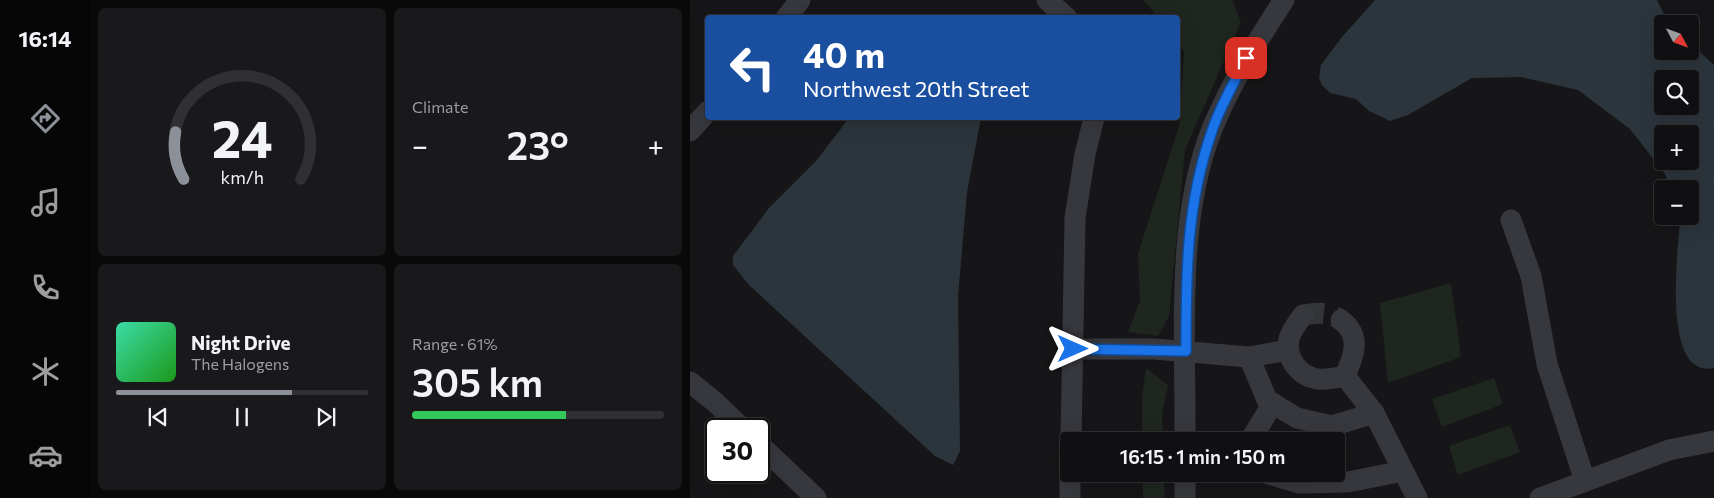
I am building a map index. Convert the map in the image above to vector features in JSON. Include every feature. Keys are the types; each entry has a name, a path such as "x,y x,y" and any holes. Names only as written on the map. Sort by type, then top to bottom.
{"street":[{"path":"788,15 800,0"},
{"path":"1048,0 1063,15"},
{"path":"1185,432 1186,258 1194,195 1212,130 1246,58 1284,0"},
{"path":"690,132 705,114"},
{"path":"1071,432 1075,218 1085,154 1094,120"},
{"path":"1511,220 1531,276 1547,364 1585,482"},
{"path":"1303,316 1289,338 1288,350 1295,365 1308,376 1318,379 1345,376"},
{"path":"1342,320 1352,331 1355,346 1345,376"},
{"path":"1073,349 1186,351 1249,356 1288,350"},
{"path":"1249,356 1267,400 1297,418 1332,426 1374,412"},
{"path":"1345,376 1374,412 1417,498"},
{"path":"690,382 732,418"},
{"path":"1256,432 1273,404"},
{"path":"1540,498 1669,450 1714,441"},
{"path":"770,454 816,498"},
{"path":"1345,482 1403,471"},
{"path":"1070,482 1070,498"},
{"path":"1185,482 1185,498"}],"shaded area":[{"path":"1143,0 1232,0 1241,22 1185,150 1169,316 1158,336 1128,332 1140,301 1138,254 1180,120 1184,52 1180,46 1180,15 1156,15"},
{"path":"1375,0 1657,0 1664,15 1654,15 1654,60 1699,60 1699,51 1714,65 1714,368 1697,366 1686,354 1679,334 1676,310 1680,225 1699,225 1699,180 1667,180 1662,170 1699,170 1699,125 1654,125 1654,160 1630,129 1578,90 1521,77 1472,78 1408,115 1390,121 1369,111 1356,99 1330,93 1322,85 1319,78 1321,65 1342,37"},
{"path":"847,120 981,120 967,192 958,296 960,451 953,465 935,456 749,285 733,265 733,256 769,208 816,161"},
{"path":"1451,283 1461,357 1388,383 1380,303"},
{"path":"1146,368 1168,385 1162,413 1163,432 1142,432 1142,397"},
{"path":"1494,378 1503,404 1442,427 1432,399"},
{"path":"1510,425 1520,452 1458,475 1449,446"},
{"path":"1143,482 1164,482 1165,498 1143,498"}],"tunnel":[{"path":"1303,315 1327,314 1341,320"}],"route":[{"path":"1073,349 1186,351 1186,258 1194,195 1212,130 1246,58"}]}
